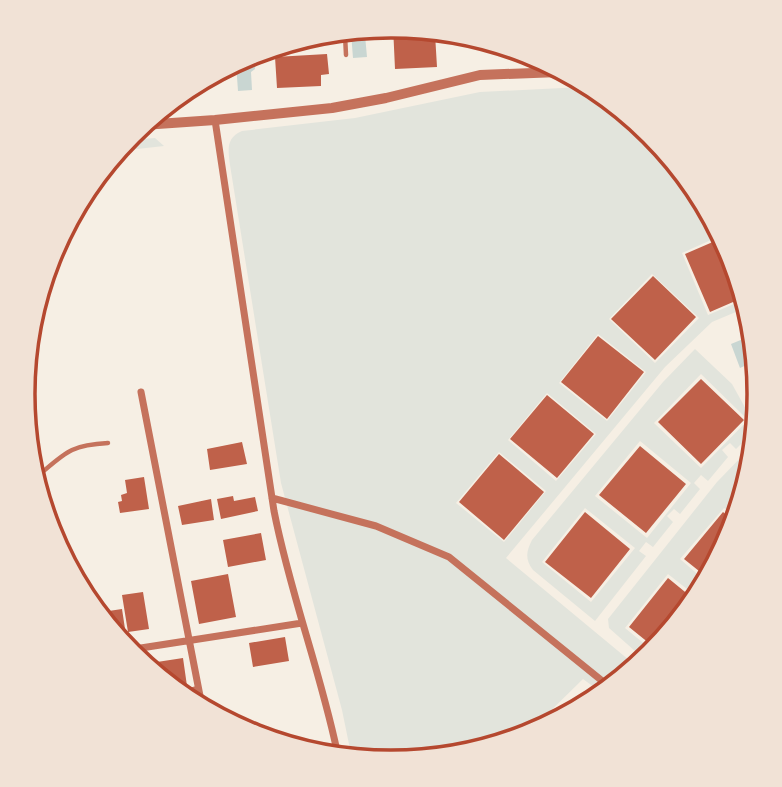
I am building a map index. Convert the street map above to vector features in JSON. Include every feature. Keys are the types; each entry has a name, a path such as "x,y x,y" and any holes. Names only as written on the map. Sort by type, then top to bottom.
{"street":[{"path":"158,124 362,103 480,75 545,73"},
{"path":"215,120 272,498 284,559 326,697 336,745"},
{"path":"141,392 199,694"},
{"path":"272,498 376,526 449,557 602,681"},
{"path":"142,648 302,623"}],"lane":[{"path":"345,41 346,55"},
{"path":"44,471 67,451 83,445 108,443"},
{"path":"192,689 198,688"}],"shaded area":[{"path":"365,38 367,57 353,58 352,40"},
{"path":"255,65 251,72 252,90 238,91 237,73"},
{"path":"573,87 608,111 643,142 687,196 712,240 682,253 708,315 736,303 737,311 712,322 665,367 506,558 628,659 593,687 583,679 548,713 505,731 460,743 391,750 349,747 281,483 229,145 233,137 242,131 355,118 480,92","holes":["652,274 699,318 655,363 609,319","598,334 646,372 607,421 559,383","547,393 596,434 556,481 508,440","499,452 546,491 504,542 456,503"]},
{"path":"155,138 164,146 132,150 142,139"},
{"path":"743,339 746,365 740,368 731,344"},
{"path":"695,349 732,384 746,410 746,418 701,374 654,423 701,468 746,423 744,441 736,449 730,443 722,450 728,457 708,481 701,475 694,483 700,489 680,514 674,509 667,516 673,522 653,547 646,542 639,551 646,556 595,621 533,570 527,555 532,540 663,382","holes":["640,441 691,483 647,538 595,496","585,508 635,548 591,602 542,562"]},
{"path":"741,457 727,510 724,508 680,559 698,574 688,590 668,574 625,628 644,644 636,652 609,628 608,619 717,482"}],"building":[{"path":"394,38 435,41 437,67 395,69"},
{"path":"327,54 329,74 321,75 321,86 277,88 275,57"},
{"path":"713,242 735,301 710,312 685,254"},
{"path":"653,276 696,317 655,360 611,319"},
{"path":"598,336 644,372 607,419 561,382"},
{"path":"701,379 744,420 701,464 658,422"},
{"path":"547,395 594,434 557,478 510,439"},
{"path":"242,442 247,464 210,470 207,449"},
{"path":"640,446 686,484 646,533 599,495"},
{"path":"499,454 544,492 504,540 459,502"},
{"path":"144,477 149,509 120,513 118,502 122,501 121,495 127,493 125,480"},
{"path":"233,496 234,501 255,497 258,511 221,519 217,499"},
{"path":"211,499 214,520 182,525 178,506"},
{"path":"585,512 630,549 591,598 545,562"},
{"path":"723,512 726,514 699,571 684,559"},
{"path":"261,533 266,560 228,567 223,540"},
{"path":"228,574 236,617 199,624 191,581"},
{"path":"668,578 686,593 647,641 629,627"},
{"path":"143,592 149,629 128,632 122,595"},
{"path":"122,609 125,630 123,628 110,611"},
{"path":"285,637 289,661 253,667 249,643"},
{"path":"183,658 187,686 174,676 157,662"}]}
